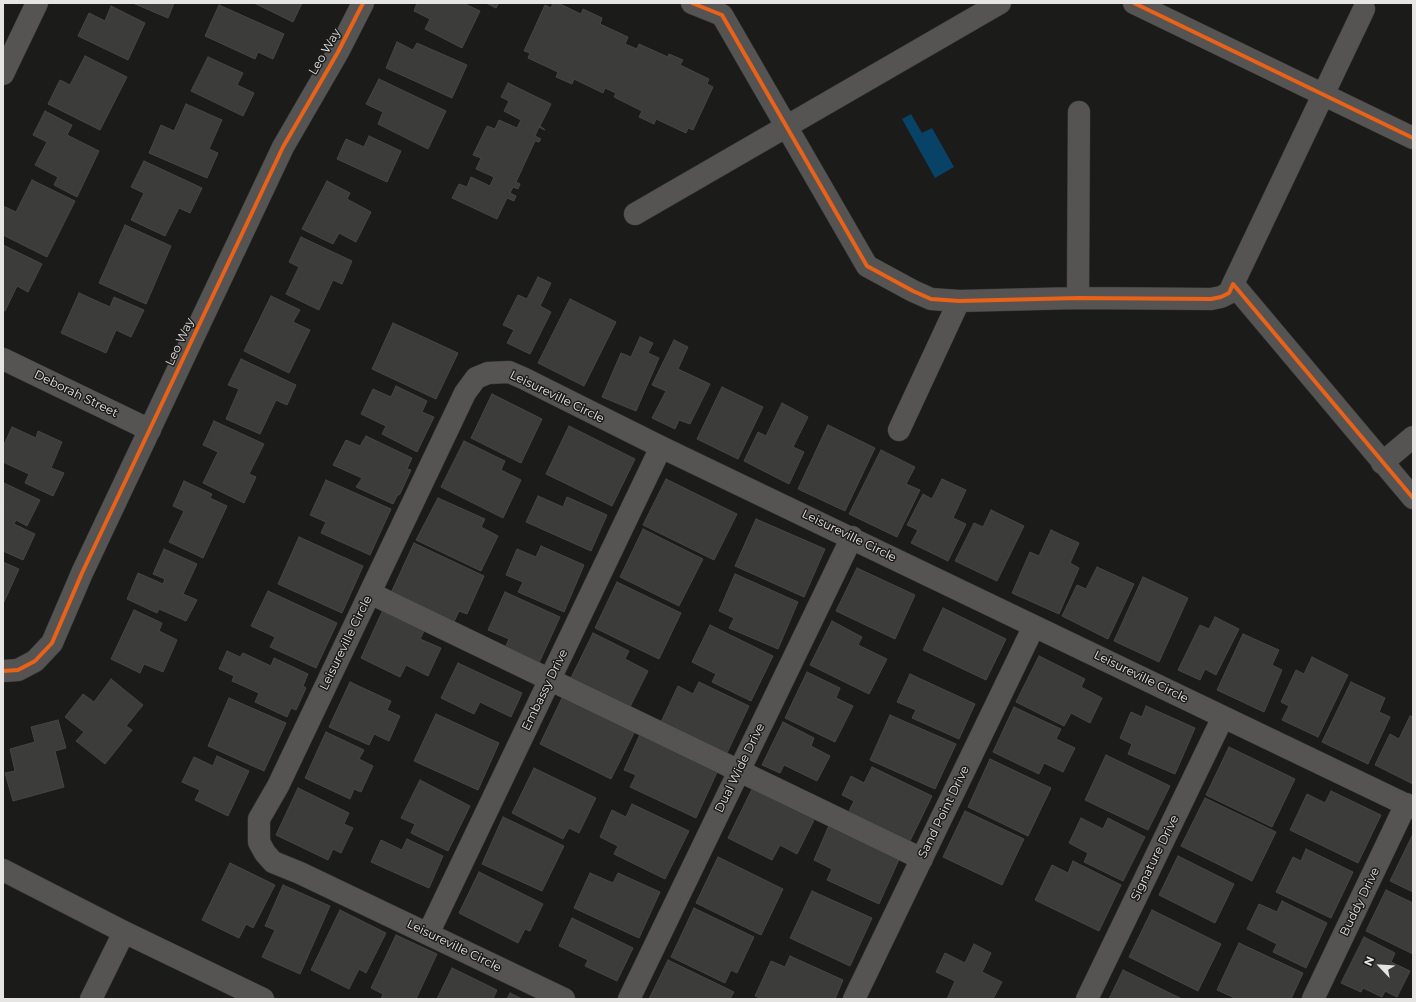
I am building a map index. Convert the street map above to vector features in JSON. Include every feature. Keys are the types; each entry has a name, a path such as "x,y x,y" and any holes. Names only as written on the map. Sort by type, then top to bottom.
{"street":[{"path":"3,74 37,3"},
{"name":"Leo Way","path":"3,671 18,670 35,661 52,643 82,573 283,147 338,52 363,3"},
{"path":"692,3 725,9 787,126 867,266 913,291 931,298 959,301 1078,298 1221,298 1229,293 1364,9"},
{"path":"635,214 1000,3"},
{"path":"1134,3 1413,138"},
{"path":"1078,298 1079,112"},
{"path":"1233,284 1413,498"},
{"path":"898,430 959,301"},
{"name":"Deborah Street","path":"3,359 150,430"},
{"name":"Leisureville Circle","path":"564,999 273,862 265,853 259,842 259,819 278,786 465,393 476,378 488,372 509,372 661,447 852,537 1410,806"},
{"path":"1382,462 1413,437"},
{"name":"Embassy Drive","path":"428,934 661,447"},
{"name":"Dual Wide Drive","path":"629,999 852,537"},
{"path":"370,593 922,859"},
{"name":"Sand Point Drive","path":"854,999 1034,626"},
{"name":"Signature Drive","path":"1087,999 1223,717"},
{"name":"Buddy Drive","path":"1313,999 1410,806"},
{"path":"3,870 124,932 263,999"},
{"path":"92,999 124,932"}],"water":[{"path":"911,114 922,133 932,128 954,167 935,178 902,119"}],"building":[{"path":"133,3 174,3 168,18"},
{"path":"254,3 302,3 293,22"},
{"path":"417,3 463,3 480,11 462,48 425,29 430,19 414,11"},
{"path":"486,3 499,3 496,8"},
{"path":"553,3 558,3 581,14 583,9 602,18 600,24 628,37 625,44 637,49 639,44 668,57 669,54 683,60 680,65 709,79 707,84 713,87 693,130 688,128 686,133 656,119 654,124 639,117 642,111 614,97 616,93 605,88 603,93 574,79 572,84 556,77 558,72 528,58 530,53 524,51 545,5 551,8"},
{"path":"219,5 284,34 273,59 258,52 255,59 205,36"},
{"path":"111,6 145,23 128,60 78,36 89,13 105,21"},
{"path":"397,42 413,50 417,43 467,65 452,98 386,68"},
{"path":"85,56 127,77 100,130 48,104 60,80 70,85"},
{"path":"208,57 243,73 237,85 254,93 243,116 191,91"},
{"path":"379,79 446,111 428,149 378,124 383,112 366,104"},
{"path":"508,83 551,104 540,126 545,130 539,127 535,136 541,139 539,142 535,141 516,182 520,184 518,189 513,187 510,193 516,196 514,201 507,198 497,219 452,198 459,184 467,187 471,177 490,186 494,177 476,169 481,158 473,155 487,126 495,129 499,120 517,128 521,120 504,111 509,101 501,97"},
{"path":"186,104 222,120 209,149 218,153 207,178 149,153 161,125 174,131"},
{"path":"45,111 72,125 67,135 99,151 77,197 54,185 58,177 35,165 47,142 33,135"},
{"path":"369,136 401,151 387,182 337,159 346,139 364,147"},
{"path":"144,161 202,188 190,213 179,208 165,236 131,220 144,193 131,187"},
{"path":"32,180 75,201 47,257 3,235 3,206 16,212"},
{"path":"327,181 350,193 347,199 371,212 356,242 339,233 333,244 302,229"},
{"path":"125,225 171,246 146,304 99,283"},
{"path":"301,237 352,261 342,284 333,280 319,310 286,294 299,267 289,262"},
{"path":"3,245 42,264 28,292 17,286 5,311 3,310"},
{"path":"538,277 551,283 540,306 551,312 530,354 507,343 514,330 503,325 518,295 527,299"},
{"path":"79,293 110,307 114,297 144,310 131,337 116,330 106,353 61,333"},
{"path":"271,296 300,310 293,322 310,330 289,373 244,351"},
{"path":"570,299 616,322 584,386 538,363"},
{"path":"393,323 458,353 436,399 372,369"},
{"path":"640,337 653,343 648,353 659,358 636,411 602,397 621,353 631,357"},
{"path":"674,340 688,347 678,369 710,384 690,424 679,420 675,429 652,418 666,391 652,385"},
{"path":"241,359 296,385 287,405 276,400 260,434 226,419 239,389 228,385"},
{"path":"396,386 427,401 422,412 434,417 417,452 382,434 386,426 361,414 373,389 391,397"},
{"path":"722,387 763,407 738,459 697,439"},
{"path":"492,394 542,419 521,463 471,438"},
{"path":"782,403 808,417 793,447 804,452 789,484 744,461 758,432 766,436"},
{"path":"214,421 264,444 249,474 256,477 244,503 203,483 218,452 203,445"},
{"path":"828,425 875,448 845,511 798,489"},
{"path":"569,426 635,459 612,506 546,474"},
{"path":"12,427 36,438 38,431 62,442 51,468 64,473 53,496 25,483 29,474 3,462 3,447"},
{"path":"366,436 412,458 407,469 411,470 400,494 397,496 393,504 356,487 362,478 333,465 346,440 360,446"},
{"path":"464,441 505,461 501,470 521,480 503,518 441,487"},
{"path":"881,450 915,467 906,484 920,490 897,537 849,514"},
{"path":"666,479 737,514 714,560 643,525"},
{"path":"942,479 966,490 953,518 966,524 948,561 911,543 918,530 907,525 923,494 932,499"},
{"path":"326,480 391,509 370,555 321,533 326,522 310,515"},
{"path":"184,481 212,494 210,498 227,506 203,558 169,542 184,511 173,506"},
{"path":"4,483 40,500 27,526 16,520 14,524 35,534 23,560 3,551"},
{"path":"538,496 563,507 567,497 607,515 591,551 526,522"},
{"path":"438,498 485,519 481,527 498,536 481,571 416,540"},
{"path":"991,510 1024,526 997,581 955,561 974,523 983,527"},
{"path":"756,519 825,549 804,597 735,566"},
{"path":"643,529 703,559 679,606 620,577"},
{"path":"1051,530 1079,543 1070,563 1079,568 1059,614 1012,593 1030,552 1039,556"},
{"path":"299,537 363,566 342,613 278,584"},
{"path":"414,543 484,576 467,614 459,611 453,624 390,595"},
{"path":"541,546 584,565 564,612 518,592 523,582 506,575 517,549 536,557"},
{"path":"164,549 197,564 183,594 197,600 186,621 159,609 157,613 127,599 138,573 163,584 165,579 153,574"},
{"path":"3,562 19,569 3,604"},
{"path":"1097,567 1134,584 1108,639 1062,616 1077,585 1086,589"},
{"path":"857,568 915,595 895,639 836,611"},
{"path":"735,574 798,602 778,649 729,628 734,618 719,611"},
{"path":"1143,577 1188,598 1159,662 1114,641"},
{"path":"617,582 681,613 659,659 595,628"},
{"path":"268,591 337,623 316,668 270,647 275,637 251,626"},
{"path":"505,592 560,617 539,663 505,648 509,639 488,630"},
{"path":"943,608 1006,639 986,680 923,650"},
{"path":"134,610 162,623 159,631 177,640 163,672 144,664 140,673 111,659"},
{"path":"382,612 424,631 420,639 441,648 428,676 406,665 400,677 361,658"},
{"path":"1215,617 1239,629 1216,675 1205,669 1200,680 1178,670 1200,625 1209,629"},
{"path":"832,621 862,637 858,645 887,659 869,694 810,665"},
{"path":"710,625 773,656 751,701 712,682 716,674 692,662"},
{"path":"593,633 629,651 625,659 648,671 630,707 571,678"},
{"path":"1243,634 1279,650 1272,665 1282,670 1264,712 1217,690"},
{"path":"227,651 240,657 243,653 271,666 274,658 308,674 303,686 306,688 296,710 291,708 287,717 255,702 259,693 232,681 234,676 219,669"},
{"path":"1039,656 1085,679 1081,687 1102,698 1090,723 1071,713 1064,726 1016,702"},
{"path":"1312,657 1348,675 1318,737 1282,720 1289,706 1281,702 1296,670 1304,674"},
{"path":"458,663 522,693 511,717 480,702 474,714 441,698"},
{"path":"807,672 840,688 836,698 853,706 835,742 785,718"},
{"path":"910,674 975,704 959,739 912,718 916,710 897,702"},
{"path":"111,679 143,705 126,726 132,730 105,764 76,741 84,732 65,717 83,694 94,702"},
{"path":"350,682 391,701 387,710 400,716 389,741 374,734 369,745 329,727"},
{"path":"699,682 749,706 727,753 661,722 678,686 693,694"},
{"path":"1351,682 1385,698 1379,712 1390,717 1368,764 1322,742"},
{"path":"563,696 635,731 611,779 540,744"},
{"path":"229,698 286,723 264,771 208,746"},
{"path":"1146,706 1195,728 1175,774 1128,754 1132,744 1120,738 1131,712 1142,717"},
{"path":"1014,707 1061,729 1056,739 1075,748 1063,772 1044,763 1039,774 993,752"},
{"path":"436,714 499,743 478,790 414,761"},
{"path":"890,715 956,744 935,789 870,760"},
{"path":"1410,716 1413,717 1413,784 1375,765 1390,734 1399,739"},
{"path":"58,720 66,748 55,751 64,787 13,801 5,773 15,771 10,749 35,742 31,727"},
{"path":"783,722 814,738 811,746 830,756 817,781 784,765 780,773 762,765"},
{"path":"326,732 364,750 359,759 373,766 361,792 354,789 350,799 305,778"},
{"path":"641,732 719,768 696,818 630,787 636,775 624,770"},
{"path":"1229,747 1295,779 1272,827 1206,795"},
{"path":"1106,755 1170,786 1148,830 1085,800"},
{"path":"217,756 249,771 228,816 195,800 200,790 182,782 194,757 213,766"},
{"path":"990,759 1051,788 1028,836 968,807"},
{"path":"872,767 932,796 909,843 848,813 854,801 842,795 851,776 864,783"},
{"path":"534,768 596,798 579,833 569,828 563,839 512,813"},
{"path":"420,780 470,806 448,851 411,833 415,824 401,818"},
{"path":"754,785 816,816 797,854 780,845 772,860 728,838"},
{"path":"298,788 349,813 344,824 353,828 341,853 333,849 328,860 276,835"},
{"path":"1331,791 1381,815 1358,863 1290,830 1307,794 1325,803"},
{"path":"1205,798 1276,832 1252,881 1181,846"},
{"path":"632,804 689,831 665,879 614,854 618,846 600,837 612,810 626,817"},
{"path":"965,811 1024,839 1002,885 943,857"},
{"path":"503,817 564,846 542,891 482,864"},
{"path":"1081,818 1103,829 1108,818 1145,837 1123,881 1084,862 1088,853 1069,843"},
{"path":"830,823 901,855 879,904 827,880 832,869 814,860"},
{"path":"1412,836 1413,837 1413,892 1390,881"},
{"path":"407,839 443,856 429,888 371,862 381,840 402,850"},
{"path":"1306,849 1353,872 1331,918 1276,892 1293,857 1301,861"},
{"path":"1178,856 1234,884 1215,923 1159,895"},
{"path":"718,857 783,889 761,935 696,903"},
{"path":"1073,861 1121,885 1099,931 1035,900 1052,865 1068,873"},
{"path":"230,863 275,885 253,928 246,924 239,938 202,920"},
{"path":"479,872 543,904 530,931 525,929 518,943 459,913"},
{"path":"590,873 613,883 618,873 660,892 639,938 574,908"},
{"path":"283,885 330,906 300,974 262,957 275,930 265,926"},
{"path":"1386,890 1413,903 1413,954 1366,931"},
{"path":"812,891 872,918 850,966 790,938"},
{"path":"1282,901 1327,923 1306,968 1273,952 1277,944 1247,929 1259,904 1277,912"},
{"path":"694,908 754,937 737,973 731,970 725,983 671,957"},
{"path":"340,910 386,933 366,973 359,969 349,989 311,970"},
{"path":"1152,910 1221,944 1198,991 1129,957"},
{"path":"572,918 633,948 617,981 585,966 588,960 559,946"},
{"path":"396,935 437,954 416,999 381,999 383,994 371,988"},
{"path":"1364,937 1395,953 1391,962 1410,971 1397,997 1385,991 1382,997 1363,988 1361,992 1341,983"},
{"path":"1239,943 1303,973 1291,999 1237,999 1217,990"},
{"path":"974,944 991,953 982,972 1002,982 993,999 947,999 955,981 936,972 945,953 965,963"},
{"path":"790,956 843,980 835,999 762,999 755,996 771,961 785,967"},
{"path":"668,960 734,992 730,999 649,999"},
{"path":"452,968 497,990 493,999 437,999"},
{"path":"1123,970 1182,999 1109,999"},
{"path":"510,993 522,999 507,999"}],"cycle path":[{"path":"3,671 18,670 35,661 52,643 82,573 283,147 338,52 363,3"},
{"path":"692,3 722,15 867,266 931,299 959,301 1078,298 1211,299 1221,297 1229,293 1233,284 1413,498"},
{"path":"1134,3 1413,138"}]}
